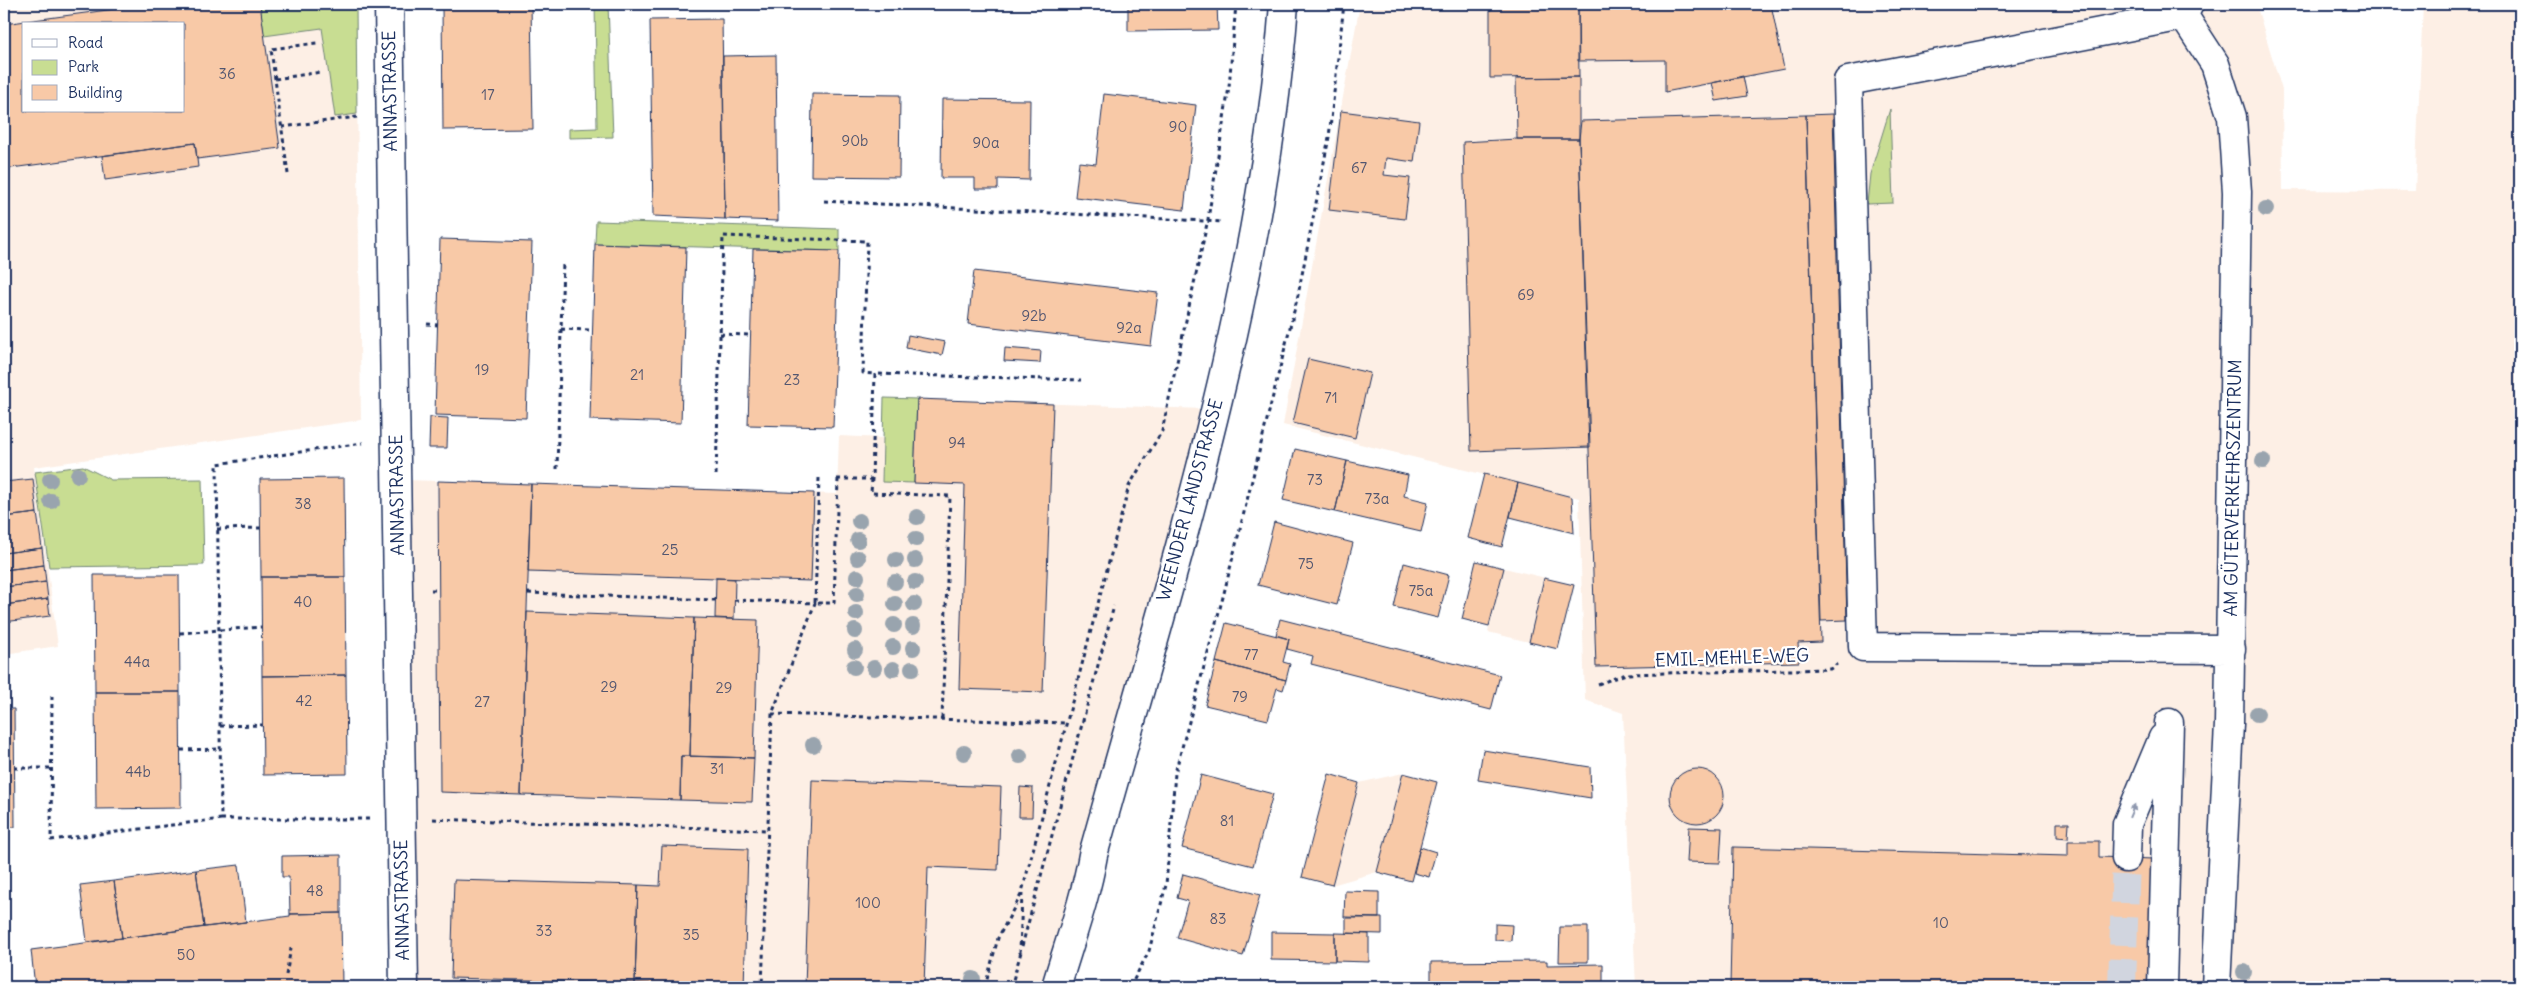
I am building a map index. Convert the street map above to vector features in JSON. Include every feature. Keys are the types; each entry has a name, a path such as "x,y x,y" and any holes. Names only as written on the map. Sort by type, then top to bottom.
{"street":[{"name":"ANNASTRASSE","path":"389,4 404,987"},
{"name":"WEENDER LANDSTRASSE","path":"1056,987 1070,937 1086,894 1096,846 1195,488 1231,336 1254,226 1276,93 1284,4"},
{"path":"2182,8 1848,81 1863,647 2231,649"},
{"name":"AM GÜTERVERKEHRSZENTRUM","path":"2182,8 2215,64 2232,116 2237,202 2229,724 2216,987"},
{"path":"2126,858 2127,824 2169,723 2162,987"}],"path":[{"path":"985,987 998,938 1022,892 1129,486 1162,431 1208,219 1229,88 1236,4"},
{"path":"1130,987 1149,951 1166,885 1175,773 1224,597 1298,296 1329,137 1344,4"},
{"path":"288,174 271,49 316,43"},
{"path":"275,79 321,72"},
{"path":"282,127 390,113"},
{"path":"824,201 1208,219 1254,226"},
{"path":"716,474 723,236 867,241 863,373 1080,380"},
{"path":"557,470 563,262"},
{"path":"561,329 592,330"},
{"path":"720,334 751,335"},
{"path":"875,374 871,493 950,496 942,719"},
{"path":"221,819 217,464 396,439"},
{"path":"762,987 772,714 815,602 819,478"},
{"path":"734,600 834,603 838,479 872,479"},
{"path":"217,528 261,528"},
{"path":"812,528 818,528"},
{"path":"528,593 716,600"},
{"path":"1011,987 1114,606"},
{"path":"180,633 262,627"},
{"name":"EMIL-MEHLE-WEG","path":"1598,684 1626,674 1830,669 1863,647"},
{"path":"52,696 51,840 221,819 401,819 767,830"},
{"path":"772,714 1067,723"},
{"path":"220,726 262,725"},
{"path":"180,750 220,750"},
{"path":"14,768 52,768"},
{"path":"1020,953 1022,892"},
{"path":"286,975 291,948"}],"shaded area":[{"path":"4,4 356,4 361,420 34,467 58,646 4,654"},
{"path":"1360,4 2256,4 2282,90 2283,190 2415,191 2423,4 2520,4 2520,987 1636,987 1623,713 1585,700 1579,498 1283,425"},
{"path":"917,399 1205,409 1048,987 411,987 405,480 837,494 839,436 883,438 882,482 914,483"},
{"path":"1476,561 1574,585 1558,649 1488,632 1489,626 1462,619"},
{"path":"1403,773 1377,872 1332,885 1359,783"}],"green space":[{"path":"260,4 356,4 357,114 335,117 322,28 264,36"},
{"path":"595,4 608,4 613,137 569,138 569,129 597,128"},
{"path":"1890,109 1893,203 1867,204 1870,174"},
{"path":"596,221 839,229 839,251 595,244"},
{"path":"884,398 917,399 914,483 882,482"},
{"path":"83,466 111,480 202,479 204,565 49,567 35,472"}],"building":[{"path":"152,4 260,4 280,148 197,159 195,143 4,169 4,24"},
{"path":"442,4 531,4 533,129 443,130"},
{"path":"962,4 1032,4 962,6"},
{"path":"1128,4 1217,4 1218,30 1128,31"},
{"path":"1490,4 1578,4 1579,77 1490,78"},
{"path":"1578,4 1771,4 1784,69 1665,92 1665,60 1578,61"},
{"path":"722,19 725,219 653,216 650,20"},
{"path":"776,55 778,221 725,219 723,56"},
{"path":"1743,76 1747,96 1716,101 1712,83"},
{"path":"1579,77 1579,139 1517,139 1516,78"},
{"path":"812,94 900,95 899,177 811,176"},
{"path":"1104,94 1196,105 1184,210 1075,197 1079,162 1096,164"},
{"path":"942,99 1030,100 1029,180 998,179 998,189 975,189 975,178 941,178"},
{"path":"1341,111 1419,121 1414,162 1386,158 1384,175 1410,178 1405,219 1329,210"},
{"path":"1833,114 1847,620 1821,621 1806,115"},
{"path":"1806,115 1821,642 1798,643 1799,662 1596,667 1579,139 1581,121"},
{"path":"1517,139 1579,139 1590,447 1471,451 1463,142"},
{"path":"195,143 198,167 105,180 102,156"},
{"path":"440,239 532,242 526,418 435,415"},
{"path":"595,244 686,247 681,423 590,420"},
{"path":"753,249 839,251 833,427 748,425"},
{"path":"974,271 1158,293 1151,346 968,324"},
{"path":"908,335 945,342 942,355 906,348"},
{"path":"1005,348 1041,351 1040,363 1004,361"},
{"path":"1308,359 1370,373 1355,438 1293,423"},
{"path":"917,399 1053,404 1043,692 959,689 965,485 914,483"},
{"path":"430,417 448,418 447,448 429,448"},
{"path":"1295,449 1347,461 1335,512 1283,500"},
{"path":"1347,461 1408,475 1404,496 1428,502 1421,532 1335,512"},
{"path":"1484,474 1518,483 1502,547 1468,538"},
{"path":"344,478 345,577 261,577 260,479"},
{"path":"33,479 37,513 4,517 4,482"},
{"path":"438,481 531,484 521,795 440,792"},
{"path":"1518,483 1572,497 1574,533 1510,517"},
{"path":"531,484 814,493 811,581 528,572"},
{"path":"37,513 42,548 4,553 4,517"},
{"path":"1274,522 1353,543 1337,605 1258,585"},
{"path":"42,548 44,565 4,570 4,553"},
{"path":"1476,561 1504,568 1489,626 1462,619"},
{"path":"1404,563 1449,575 1438,618 1394,607"},
{"path":"44,565 46,582 4,587 4,570"},
{"path":"94,575 179,575 180,692 95,692"},
{"path":"261,577 345,577 346,675 262,676"},
{"path":"716,578 735,579 734,619 715,618"},
{"path":"1544,578 1574,585 1558,649 1529,642"},
{"path":"46,582 48,599 4,605 4,587"},
{"path":"48,599 50,616 4,622 4,605"},
{"path":"527,612 694,618 690,756 681,756 680,800 521,795"},
{"path":"694,618 758,620 754,758 690,756"},
{"path":"1280,619 1500,675 1491,710 1311,664 1313,656 1287,649 1289,639 1276,635"},
{"path":"1226,623 1289,639 1283,662 1290,664 1286,680 1216,662"},
{"path":"1216,662 1286,680 1283,690 1277,688 1268,720 1205,705"},
{"path":"346,675 347,774 263,775 262,676"},
{"path":"95,692 180,692 181,808 96,809"},
{"path":"4,709 14,709 15,827 4,827"},
{"path":"1483,750 1590,767 1591,798 1478,780"},
{"path":"681,756 754,758 752,802 680,800"},
{"path":"1697,769 1716,777 1724,796 1716,815 1697,823 1678,815 1670,796 1678,777"},
{"path":"1403,773 1437,782 1411,881 1377,872"},
{"path":"1329,774 1359,783 1332,885 1302,877"},
{"path":"1201,775 1273,794 1253,866 1182,848"},
{"path":"812,780 1001,787 998,870 928,867 924,987 805,987"},
{"path":"1020,787 1033,788 1032,817 1019,817"},
{"path":"2057,823 2069,823 2068,838 2057,837"},
{"path":"1689,827 1722,828 1720,863 1687,862"},
{"path":"2068,841 2099,841 2099,857 2153,859 2150,987 1730,987 1733,847 2068,856"},
{"path":"662,846 748,849 744,987 635,983 638,885 660,886"},
{"path":"1420,847 1436,852 1429,877 1414,873"},
{"path":"341,855 341,913 290,914 289,877 282,877 282,856"},
{"path":"239,865 246,922 204,927 196,870"},
{"path":"196,870 204,927 122,938 114,881"},
{"path":"1183,874 1260,895 1243,956 1177,938 1188,901 1177,898"},
{"path":"454,880 638,885 635,983 451,978"},
{"path":"114,881 122,938 87,942 80,885"},
{"path":"1345,891 1379,892 1379,918 1344,917"},
{"path":"341,913 342,987 35,987 31,950 290,916 290,914"},
{"path":"1346,918 1382,918 1382,934 1346,933"},
{"path":"1495,924 1512,925 1511,941 1495,940"},
{"path":"1560,927 1588,927 1588,962 1559,962"},
{"path":"1271,932 1335,933 1335,961 1271,960"},
{"path":"1335,933 1369,934 1369,962 1335,961"},
{"path":"1547,961 1547,965 1603,964 1603,987 1431,987 1431,962"}],"tunnel":[{"path":"2122,987 2126,858"}]}
